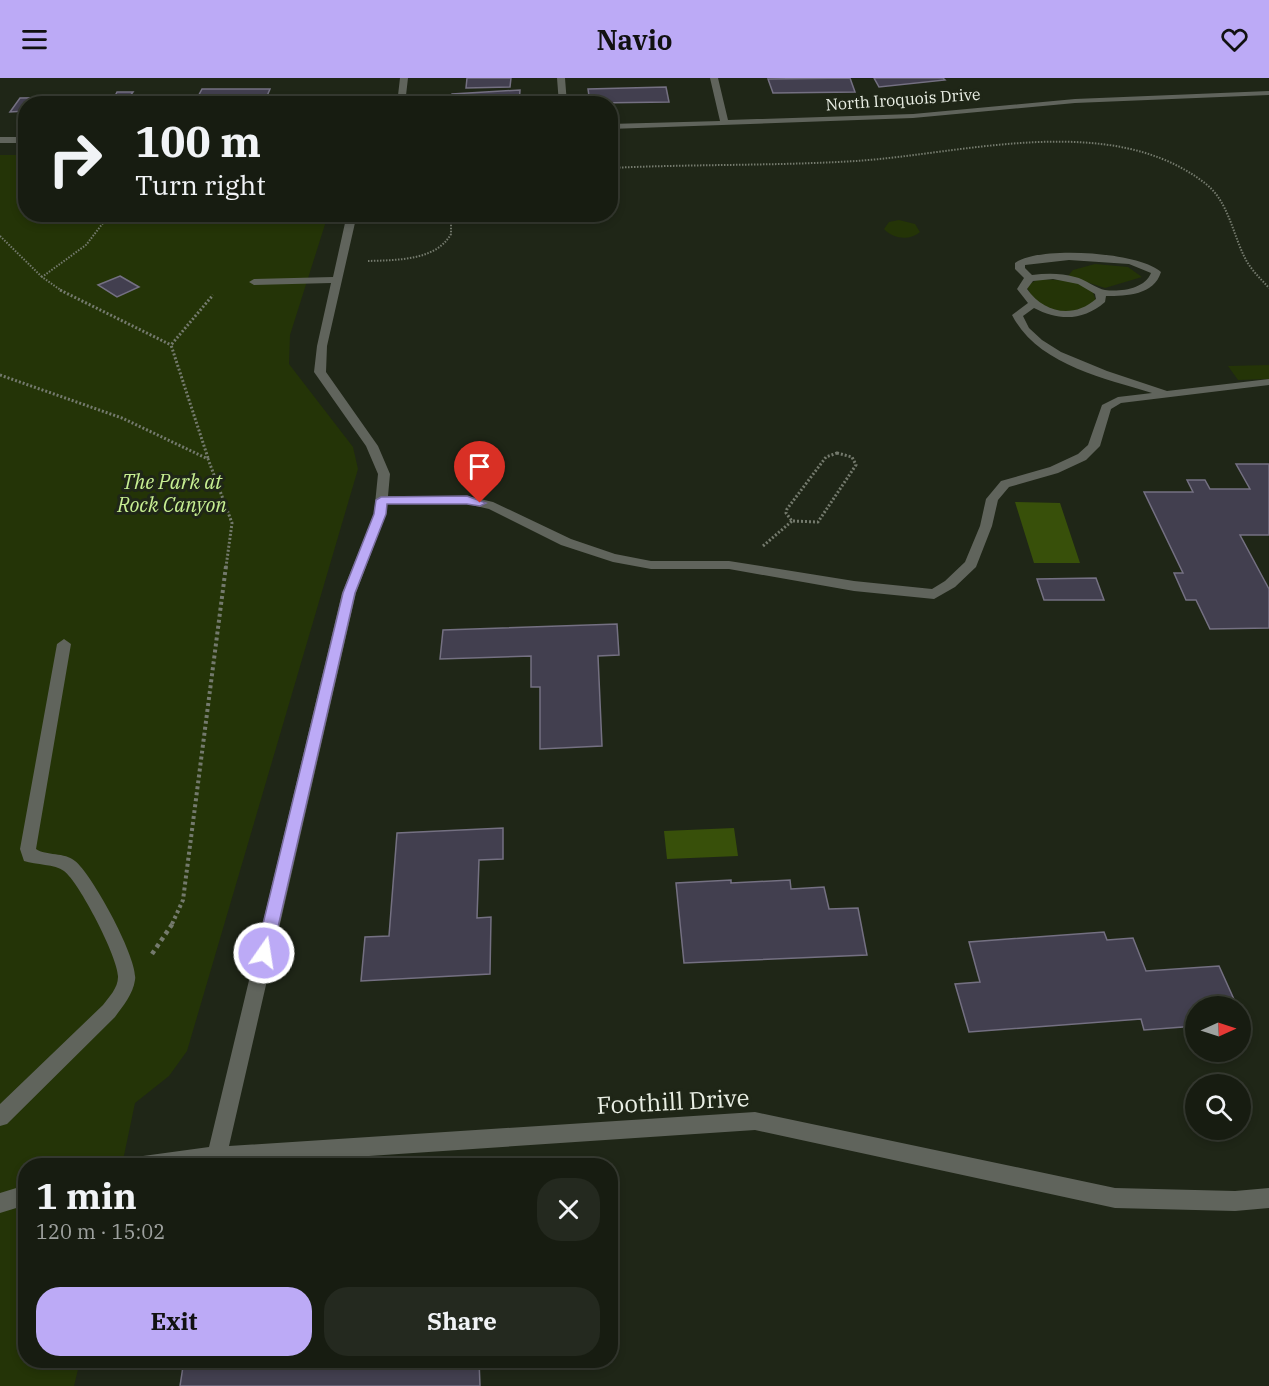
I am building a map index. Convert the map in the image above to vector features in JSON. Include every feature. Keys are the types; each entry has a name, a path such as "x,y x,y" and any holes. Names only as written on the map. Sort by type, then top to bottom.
{"street":[{"path":"402,96 404,78"},
{"path":"561,78 562,96"},
{"path":"714,78 725,124"},
{"name":"North Iroquois Drive","path":"618,127 913,116 1075,101 1269,93"},
{"path":"0,140 18,140"},
{"path":"217,1156 349,593 380,514 384,474 372,446 320,372 322,346 350,222"},
{"path":"1030,278 1020,269 1020,263 1053,255 1071,255 1141,265 1156,272 1155,278 1140,289 1100,293"},
{"path":"1060,277 1080,281 1093,286 1100,293 1101,300 1094,308 1074,315 1047,311 1033,304 1022,289 1024,283 1030,278 1060,277"},
{"path":"254,282 337,280"},
{"path":"1033,304 1017,315 1024,330 1039,342 1091,368 1168,394"},
{"path":"381,500 467,500 493,506 566,542 613,558 651,565 741,567 854,586 934,594 950,584 971,564 986,526 992,499 1005,484 1054,470 1082,457 1094,446 1100,417 1106,407 1118,400 1269,382"},
{"path":"0,1117 108,1011 127,978 123,958 78,875 68,864 30,856 28,849 64,644"},
{"name":"Foothill Drive","path":"202,1158 755,1121 1115,1198 1235,1201 1269,1198"},
{"path":"0,1203 18,1197"}],"path":[{"path":"618,168 853,161 1052,143 1102,144 1155,157 1186,171 1207,185 1224,207 1246,261 1269,288"},
{"path":"42,278 86,245 104,222"},
{"path":"341,262 398,259 427,253 442,245 450,235 451,222"},
{"path":"0,236 42,278 68,296 171,345 202,434 208,459 232,523 183,900 157,949 148,959 126,969"},
{"path":"171,345 213,295"},
{"path":"0,375 122,418 208,459"},
{"path":"741,567 792,521 810,523 822,518 856,465 852,457 837,453 826,457 787,509 786,513 792,521"}],"green space":[{"name":"The Park at Rock Canyon","path":"0,155 18,155 18,222 326,222 290,335 289,364 353,447 358,469 187,1051 169,1076 135,1103 123,1158 18,1158 18,1368 78,1368 74,1386 0,1386"},
{"path":"899,220 915,224 920,232 911,237 902,238 884,229 889,222"},
{"path":"1095,264 1128,267 1142,277 1105,288 1068,276 1073,270"},
{"path":"1038,279 1073,281 1092,290 1096,301 1084,310 1076,312 1068,313 1050,309 1035,300 1027,286"},
{"path":"1269,365 1269,379 1238,380 1228,366"}],"shaded area":[{"path":"1015,502 1060,503 1080,563 1034,563"},
{"path":"734,828 738,856 667,859 664,831"}],"building":[{"path":"467,78 511,78 510,87 466,88"},
{"path":"850,78 855,92 773,93 768,79"},
{"path":"874,78 943,78 945,80 879,87"},
{"path":"666,87 669,102 618,103 618,96 589,96 588,89"},
{"path":"202,89 270,89 267,96 198,96"},
{"path":"520,90 520,96 452,96 452,94"},
{"path":"117,92 133,92 130,96 115,96"},
{"path":"18,101 18,112 10,112"},
{"path":"120,276 139,287 117,297 98,285"},
{"path":"1236,464 1269,464 1269,535 1240,535 1269,589 1269,628 1210,629 1196,600 1186,600 1174,573 1183,573 1144,492 1193,492 1187,480 1205,480 1210,489 1250,489"},
{"path":"1096,578 1104,600 1044,600 1037,579"},
{"path":"617,624 619,655 598,656 602,746 540,749 540,687 531,687 531,656 440,659 443,630"},
{"path":"503,828 503,859 479,860 477,918 491,917 490,974 361,981 365,937 389,936 397,833"},
{"path":"731,880 731,883 790,880 791,889 824,887 829,909 858,908 867,955 684,963 676,883"},
{"path":"1104,932 1107,940 1133,938 1146,971 1219,966 1232,996 1185,996 1185,1027 1144,1030 1141,1019 969,1032 955,984 980,982 969,942"},
{"path":"183,1368 479,1368 480,1386 180,1386"}],"route":[{"path":"264,953 349,593 380,514 381,500 467,500 480,503"}]}
